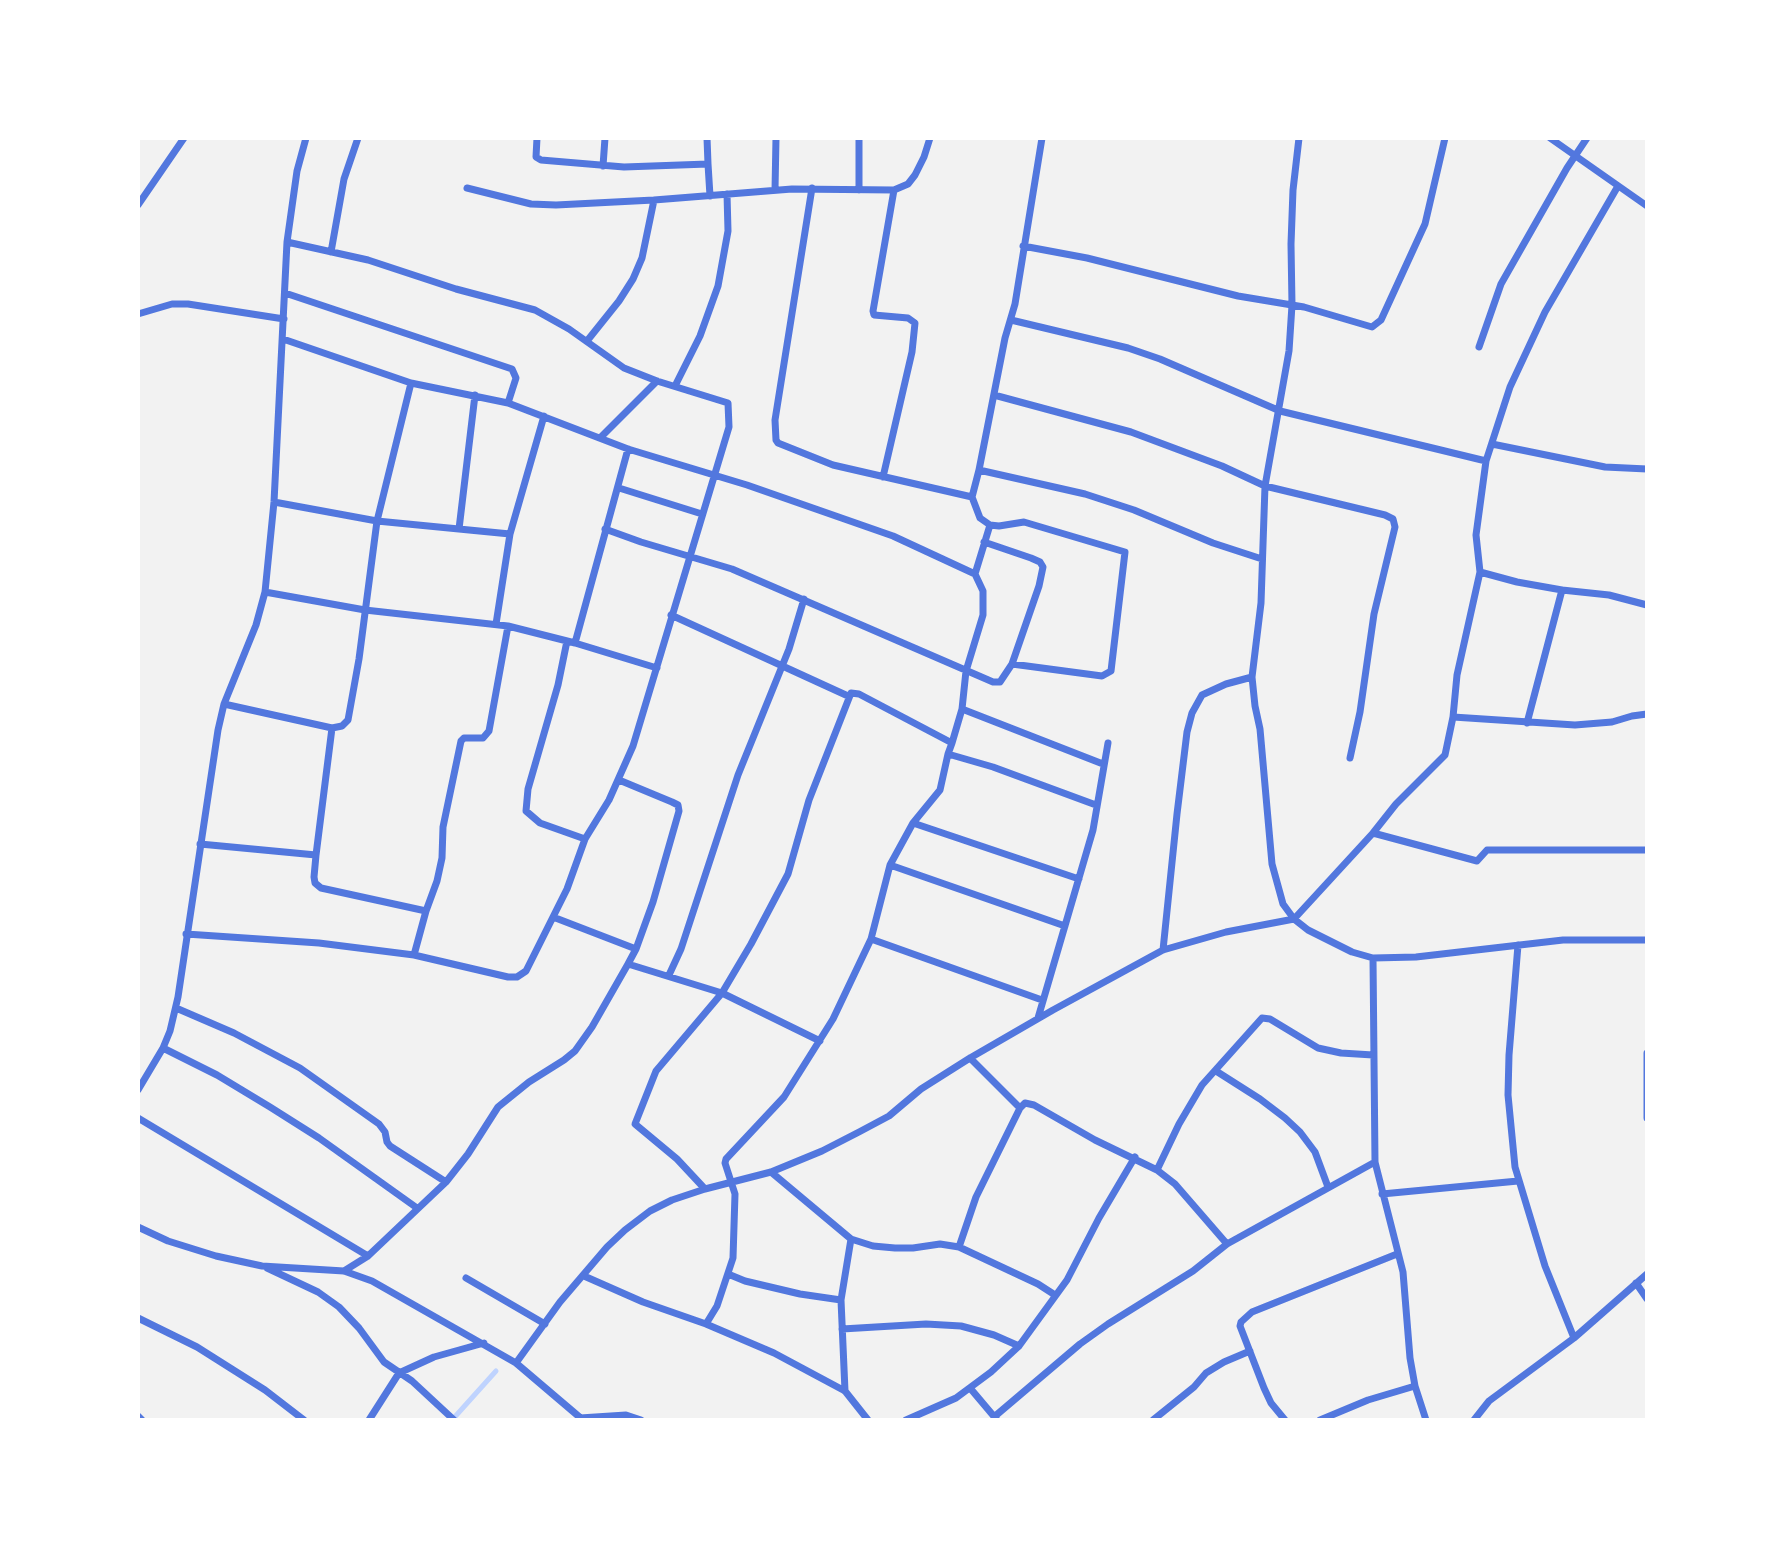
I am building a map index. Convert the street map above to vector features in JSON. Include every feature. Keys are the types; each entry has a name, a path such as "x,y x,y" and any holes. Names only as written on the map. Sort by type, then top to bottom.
{"street":[{"path":"138,205 184,138"},
{"path":"138,1090 163,1048 176,1008 218,730 224,704 256,625 265,592 274,502 287,242 306,138"},
{"path":"331,252 344,178 358,138"},
{"path":"537,138 538,159 603,166 665,167 708,164"},
{"path":"603,166 606,138"},
{"path":"707,138 710,196"},
{"path":"775,190 776,138"},
{"path":"859,138 859,190"},
{"path":"467,188 513,201 544,204 654,200 813,188 894,190 908,184 915,176 930,138"},
{"path":"1012,664 1102,676 1111,671 1119,592 1126,555 1121,551 1024,522 990,525 980,518 972,497 1010,320 1042,138"},
{"path":"1299,138 1293,190 1289,351 1265,486 1261,603 1252,677 1261,729 1272,864 1283,904 1294,919 1308,930 1352,952 1373,958 1403,958 1563,940 1647,940"},
{"path":"1023,246 1087,258 1238,296 1292,305 1368,327 1377,325 1425,225 1440,170 1445,138"},
{"path":"1550,138 1647,206"},
{"path":"1479,347 1501,285 1587,138"},
{"path":"516,1363 584,1276 625,1230 650,1211 672,1200 771,1171 822,1151 889,1116 921,1089 970,1058 1163,950 1226,932 1294,919 1396,804 1445,755 1453,717 1457,675 1480,572 1476,535 1486,461 1504,402 1530,340 1618,186"},
{"path":"813,188 775,420 776,440 816,459 972,497"},
{"path":"883,477 912,352 915,323 908,318 874,315 873,311 894,190"},
{"path":"676,386 700,336 718,286 728,231 727,194"},
{"path":"587,341 633,279 642,258 654,200"},
{"path":"186,933 308,942 414,955 508,977 517,977 526,971 567,888 585,839 619,779 633,746 729,427 728,402 657,381 624,368 587,341 535,310 456,289 368,260 287,242"},
{"path":"285,293 512,369 516,379 508,403"},
{"path":"138,314 172,304 188,303 284,319"},
{"path":"1010,320 1128,348 1280,411 1486,461"},
{"path":"283,339 411,383 508,403 628,449 747,485 893,536 975,574 983,591 983,615 966,671 962,709 940,790 913,823 890,865 871,939 845,997 820,1041 785,1097 726,1159 735,1194 733,1258 717,1306 706,1324"},
{"path":"600,438 657,381"},
{"path":"224,704 332,728 345,724 352,708 377,521 411,383"},
{"path":"459,529 475,395"},
{"path":"994,395 1131,432 1222,466 1265,486 1385,515 1394,522 1374,614 1362,701 1350,758"},
{"path":"496,624 510,534 544,416"},
{"path":"1492,444 1605,467 1647,469"},
{"path":"585,839 540,823 526,811 528,789 619,488 628,449"},
{"path":"979,470 1085,494 1262,559"},
{"path":"619,488 702,514"},
{"path":"274,502 377,521 510,534"},
{"path":"975,574 990,525"},
{"path":"606,529 732,569 999,683 1012,664 1043,567 1040,562 1031,558 984,542"},
{"path":"1480,572 1517,582 1609,595 1647,605"},
{"path":"1527,723 1562,590"},
{"path":"265,592 365,610 508,626 657,668"},
{"path":"669,975 681,948 738,775 783,667 804,599"},
{"path":"671,615 848,696"},
{"path":"414,955 426,911 438,881 443,827 461,741 464,738 483,738 489,731 508,626"},
{"path":"1163,950 1187,732 1192,713 1202,695 1226,684 1252,677"},
{"path":"705,1189 677,1159 635,1124 648,1087 660,1064 722,993 788,874 809,800 848,696 854,692 859,694 952,743"},
{"path":"962,709 1103,764"},
{"path":"1453,717 1575,725 1612,722 1647,715"},
{"path":"332,728 315,883 321,888 426,911"},
{"path":"1038,1018 1093,830 1108,743"},
{"path":"948,754 993,767 1096,805"},
{"path":"344,1272 368,1256 446,1182 498,1108 529,1082 575,1051 628,964 653,902 680,811 672,802 619,779"},
{"path":"913,823 1079,880"},
{"path":"1373,833 1477,861 1487,850 1647,850"},
{"path":"200,844 316,855"},
{"path":"890,865 1066,926"},
{"path":"553,917 636,949"},
{"path":"871,939 1042,1000"},
{"path":"1518,945 1509,1055 1510,1134 1518,1181 1545,1266 1574,1338"},
{"path":"1373,958 1375,1163 1405,1290 1409,1349 1415,1386 1426,1420"},
{"path":"628,964 722,993 820,1041"},
{"path":"176,1008 234,1033 300,1068 379,1124 390,1146 446,1182"},
{"path":"1157,1170 1191,1101 1202,1085 1256,1023 1265,1018 1318,1048 1373,1055"},
{"path":"163,1048 217,1075 270,1107 319,1138 417,1208"},
{"path":"1647,1053 1647,1118"},
{"path":"970,1058 1020,1108"},
{"path":"1216,1071 1260,1099 1300,1132 1315,1152 1328,1187"},
{"path":"959,1247 975,1197 1025,1102 1157,1170 1175,1184 1227,1244"},
{"path":"138,1118 368,1256"},
{"path":"905,1420 957,1398 1019,1346 1067,1280 1135,1157"},
{"path":"970,1388 995,1418 1080,1344 1193,1270 1227,1244 1375,1163"},
{"path":"771,1171 851,1239 895,1248 940,1244 959,1247 1038,1284 1055,1295"},
{"path":"1382,1194 1518,1181"},
{"path":"138,1227 168,1241 216,1256 262,1266 344,1272 372,1282 516,1363 580,1419 626,1415 641,1420"},
{"path":"845,1391 841,1300 851,1239"},
{"path":"1285,1420 1271,1403 1240,1326 1252,1312 1397,1254"},
{"path":"262,1266 318,1292 339,1307 359,1328 384,1362 412,1381 454,1420"},
{"path":"728,1274 745,1281 800,1294 841,1300"},
{"path":"1475,1420 1489,1401 1574,1338 1647,1274"},
{"path":"584,1276 774,1353 845,1391 868,1420"},
{"path":"466,1278 545,1324"},
{"path":"1636,1283 1647,1299"},
{"path":"138,1318 197,1347 304,1420"},
{"path":"842,1329 926,1324 961,1326 994,1335 1019,1346"},
{"path":"369,1420 399,1373 434,1357 484,1343"},
{"path":"1153,1420 1194,1387 1206,1373 1250,1351"},
{"path":"1320,1420 1368,1400 1415,1386"}],"waterway":[{"path":"452,1420 496,1371"}]}
